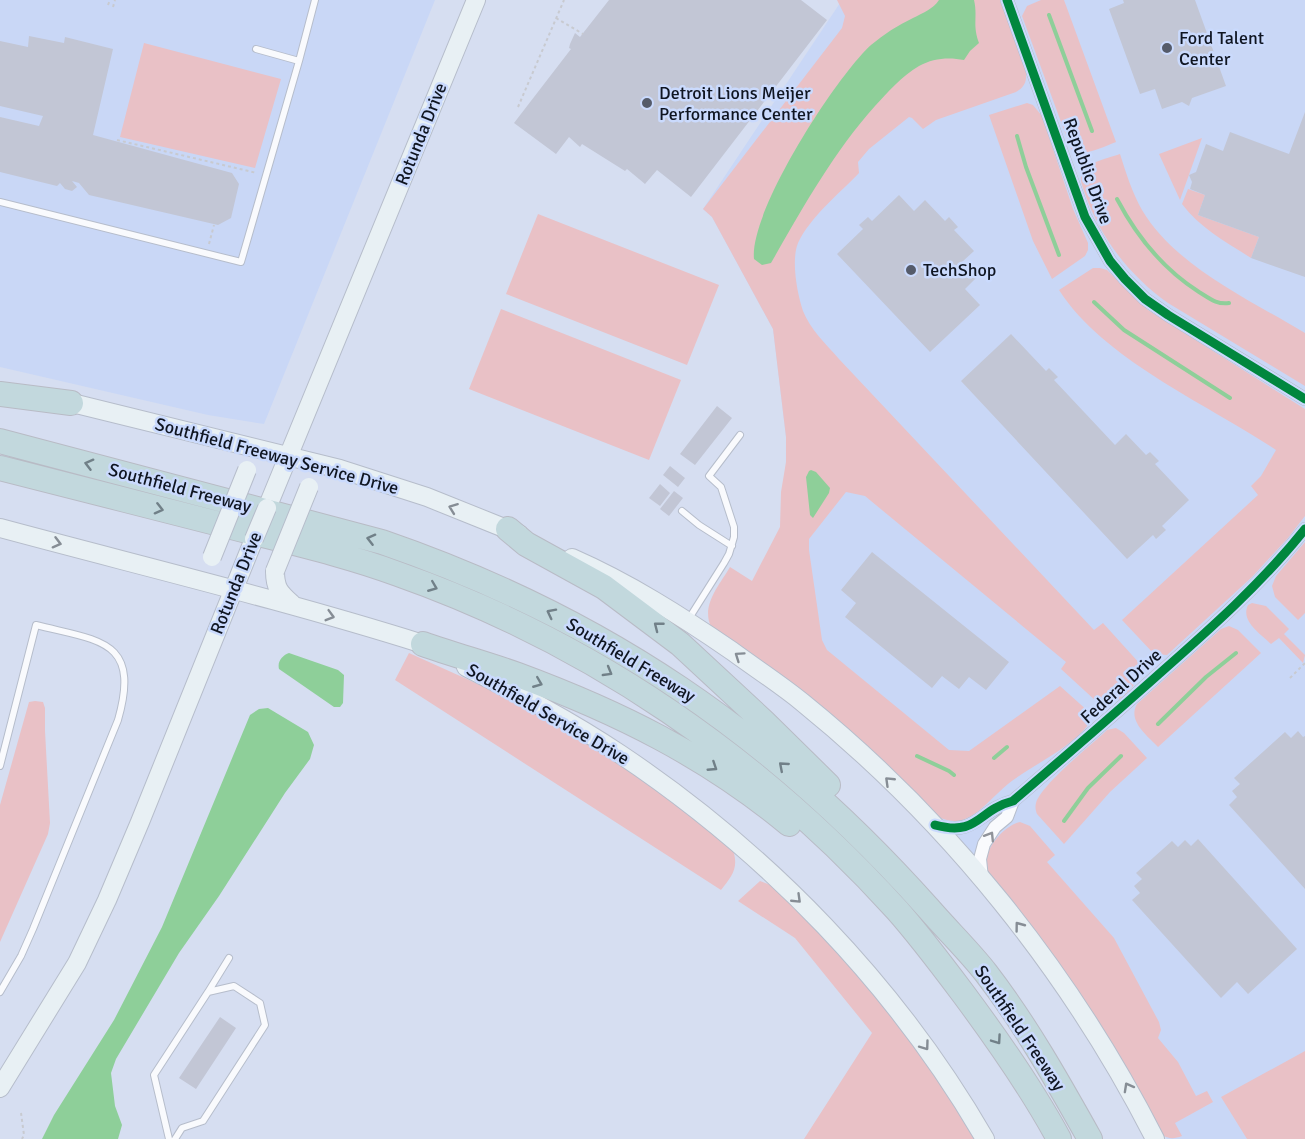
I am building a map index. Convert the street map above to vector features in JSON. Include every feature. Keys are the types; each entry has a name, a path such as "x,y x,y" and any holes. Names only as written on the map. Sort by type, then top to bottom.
{"highway":[{"path":"0,394 71,403"},
{"name":"Southfield Freeway","path":"0,441 382,542 488,582 594,634 688,693 785,767 887,862 986,972 1062,1088 1090,1139"},
{"name":"Southfield Freeway","path":"0,468 365,562 468,601 580,656 673,712 759,777 852,862 900,913 937,959 1024,1078 1059,1139"},
{"path":"508,529 526,544 604,587 680,644 712,672 907,864 939,902 986,972"},
{"path":"423,644 516,674 574,698 661,737 708,763 758,799 803,836 852,882 904,937 937,959"},
{"path":"1024,1078 1035,1121 1045,1139"}],"main road":[{"name":"Rotunda Drive","path":"0,1088 77,963 107,900 141,822 233,588 476,0"},
{"name":"Southfield Freeway Service Drive","path":"0,382 71,403 340,470 427,497 508,529 610,575 687,621 801,701 845,739 935,825 982,878 1041,954 1086,1018 1126,1083 1155,1139"},
{"path":"177,574 192,572 212,557 247,470 244,455 231,443"},
{"path":"293,605 280,593 275,583 274,571 309,487 327,472 340,470"},
{"name":"Southfield Service Drive","path":"0,528 233,588 423,644 530,700 620,754 692,805 756,858 843,947 886,996 941,1069 985,1139"}],"street":[{"name":"Republic Drive","path":"1007,0 1085,217 1110,261 1145,298 1168,315 1305,399"},
{"name":"Federal Drive","path":"935,825 950,829 970,826 1000,804 1013,801 1220,619 1268,572 1305,529"},
{"name":"Federal Drive","path":"982,878 980,859 984,844 995,827 1007,817 1013,801"}],"lane":[{"path":"0,202 241,262 300,61 315,0"},
{"path":"256,49 300,61"},
{"path":"687,621 721,569 732,546 734,527 721,487 709,476 740,435"},
{"path":"682,511 732,546"},
{"path":"0,766 36,625 101,641 118,655 124,670 125,697 118,720 33,930 0,992"},
{"path":"169,1139 154,1075 229,958"},
{"path":"175,1139 183,1128 203,1121 265,1025 260,1003 234,986 208,992"}],"path":[{"path":"108,5 110,0"},
{"path":"113,7 115,0"},
{"path":"518,106 564,0"},
{"path":"556,18 583,34"},
{"path":"117,140 258,173"},
{"path":"209,244 214,225"},
{"path":"1290,678 1305,663"},
{"path":"21,1113 24,1135 22,1139"}],"shaded area":[{"path":"0,0 435,0 264,424 208,415 0,367"},
{"path":"837,0 1000,0 1026,71 1026,78 1023,86 1016,92 936,120 923,129 909,117 869,149 858,162 859,173 810,224 798,243 795,258 796,277 806,318 839,359 1094,630 1103,623 1141,665 1137,680 1126,694 1112,703 1097,702 1061,669 1066,662 865,496 846,492 809,539 822,640 827,650 949,750 969,751 1060,686 1089,712 1089,724 1072,741 1008,784 977,812 956,821 947,820 931,812 711,627 708,619 710,603 730,567 752,581 780,527 786,437 773,329 712,217 703,209 842,28 845,16"},
{"path":"842,0 1305,0 1305,1139 1167,1139 985,868 926,801 785,669 786,437 773,329 712,217 703,209"},
{"path":"939,0 974,0 979,43 964,60 941,59 924,63 907,74 890,90 845,143 806,202 771,263 762,265 754,259 756,238 765,210 779,179 817,115 855,62 871,45 886,33 934,6"},
{"path":"1041,0 1064,0 1116,142 1087,152 1071,149 1022,16 1027,6"},
{"path":"144,43 281,79 255,168 120,137"},
{"path":"1027,103 1033,105 1042,116 1073,209 1088,243 1085,256 1052,279 1033,241 989,115"},
{"path":"1202,138 1180,200 1159,154"},
{"path":"1120,154 1142,210 1156,230 1174,248 1215,280 1305,333 1305,386 1168,303 1129,269 1099,226 1082,186 1081,177 1089,166"},
{"path":"1188,189 1205,195 1198,215 1259,237 1251,258 1214,234 1189,213 1182,204"},
{"path":"538,214 719,285 687,365 506,294"},
{"path":"1093,268 1107,270 1148,310 1305,409 1305,516 1252,577 1167,655 1154,654 1122,620 1258,495 1251,486 1261,476 1276,450 1158,379 1102,338 1059,290"},
{"path":"501,309 681,380 649,460 469,389"},
{"path":"811,470 816,472 830,488 813,518 810,515 806,477"},
{"path":"1305,542 1305,613 1298,620 1275,597 1272,586 1276,576"},
{"path":"1252,603 1266,606 1289,629 1284,634 1305,655 1303,663 1279,638 1271,644 1253,627 1246,611 1248,605"},
{"path":"1229,626 1238,630 1261,653 1158,747 1137,722 1135,710 1137,704 1221,629"},
{"path":"289,653 338,670 344,675 343,703 340,707 334,707 279,669 281,659"},
{"path":"409,653 520,703 609,756 668,798 733,850 735,867 721,890 395,680"},
{"path":"29,702 43,702 45,708 50,823 48,834 0,942 0,805"},
{"path":"268,708 308,732 314,745 310,759 179,953 116,1059 111,1073 115,1106 122,1125 118,1139 42,1139 54,1115 114,1020 162,927 250,715 259,709"},
{"path":"1116,728 1124,733 1147,758 1110,792 1064,844 1037,814 1037,800 1069,764 1107,730"},
{"path":"1020,822 1030,826 1055,855 1047,862 1114,938 1159,1022 1161,1030 1158,1038 1178,1062 1196,1096 1207,1091 1213,1102 1175,1123 1182,1136 1172,1138 1162,1135 988,871 987,856 994,842 1006,829"},
{"path":"760,881 773,886 795,906 853,969 912,1041 977,1139 804,1139 872,1033 795,938 738,901"},
{"path":"1305,1051 1305,1139 1247,1139 1221,1097"}],"building":[{"name":"Detroit Lions Meijer Performance Center","path":"609,0 801,0 827,20 691,197 657,170 645,184 627,169 625,171 582,144 580,147 569,137 556,154 514,123 571,49 570,44 575,33 580,37"},
{"name":"Ford Talent Center","path":"1123,0 1195,0 1226,86 1192,98 1189,106 1182,102 1162,109 1155,89 1140,94 1109,9 1124,3"},
{"path":"29,36 64,43 65,37 113,49 93,135 232,173 239,184 231,218 218,225 89,195 79,183 72,181 77,187 72,191 65,189 60,183 57,186 0,172 0,117 39,126 43,116 0,106 0,41 28,47"},
{"path":"1305,112 1305,277 1251,258 1259,237 1198,215 1205,195 1190,189 1192,182 1189,175 1196,172 1206,144 1223,151 1230,132 1289,154"},
{"name":"TechShop","path":"899,195 914,211 925,200 945,221 949,217 958,227 954,230 974,251 962,262 976,278 965,289 980,305 930,352 837,254 863,229 859,225 868,217 872,221"},
{"path":"1011,334 1046,371 1049,368 1058,377 1054,380 1115,445 1126,434 1146,455 1150,452 1159,461 1155,464 1189,500 1162,526 1166,530 1156,539 1153,535 1127,559 961,381"},
{"path":"717,406 732,418 695,465 680,454"},
{"path":"670,466 685,478 678,487 663,475"},
{"path":"660,484 670,493 660,506 649,498"},
{"path":"674,491 683,498 669,516 660,509"},
{"path":"872,552 1009,662 986,690 969,677 959,689 942,676 932,688 845,617 856,603 841,590"},
{"path":"1298,731 1303,737 1305,736 1305,889 1229,805 1237,797 1232,791 1240,784 1234,778 1285,732 1291,738"},
{"path":"1198,839 1297,949 1248,994 1237,982 1221,998 1132,900 1140,893 1134,886 1142,879 1136,873 1172,841 1178,847 1185,840 1191,846"},
{"path":"220,1017 236,1028 196,1089 179,1078"}],"waterway":[{"path":"1049,15 1092,131"},
{"path":"1017,136 1026,167 1059,255"},
{"path":"1117,199 1142,239 1174,273 1210,299 1229,303"},
{"path":"1094,302 1124,330 1230,398"},
{"path":"1158,724 1206,677 1236,653"},
{"path":"994,758 1007,747"},
{"path":"917,756 954,775"},
{"path":"1064,821 1088,788 1121,756"}],"cycle path":[{"path":"1007,0 1085,217 1110,261 1145,299 1305,399"},
{"path":"935,825 961,828 977,821 1001,805 1013,801 1216,623 1271,568 1305,529"}],"place":[{"name":"Ford Talent Center","path":"1167,48"},
{"name":"Detroit Lions Meijer Performance Center","path":"647,103"},
{"name":"TechShop","path":"911,270"}]}
